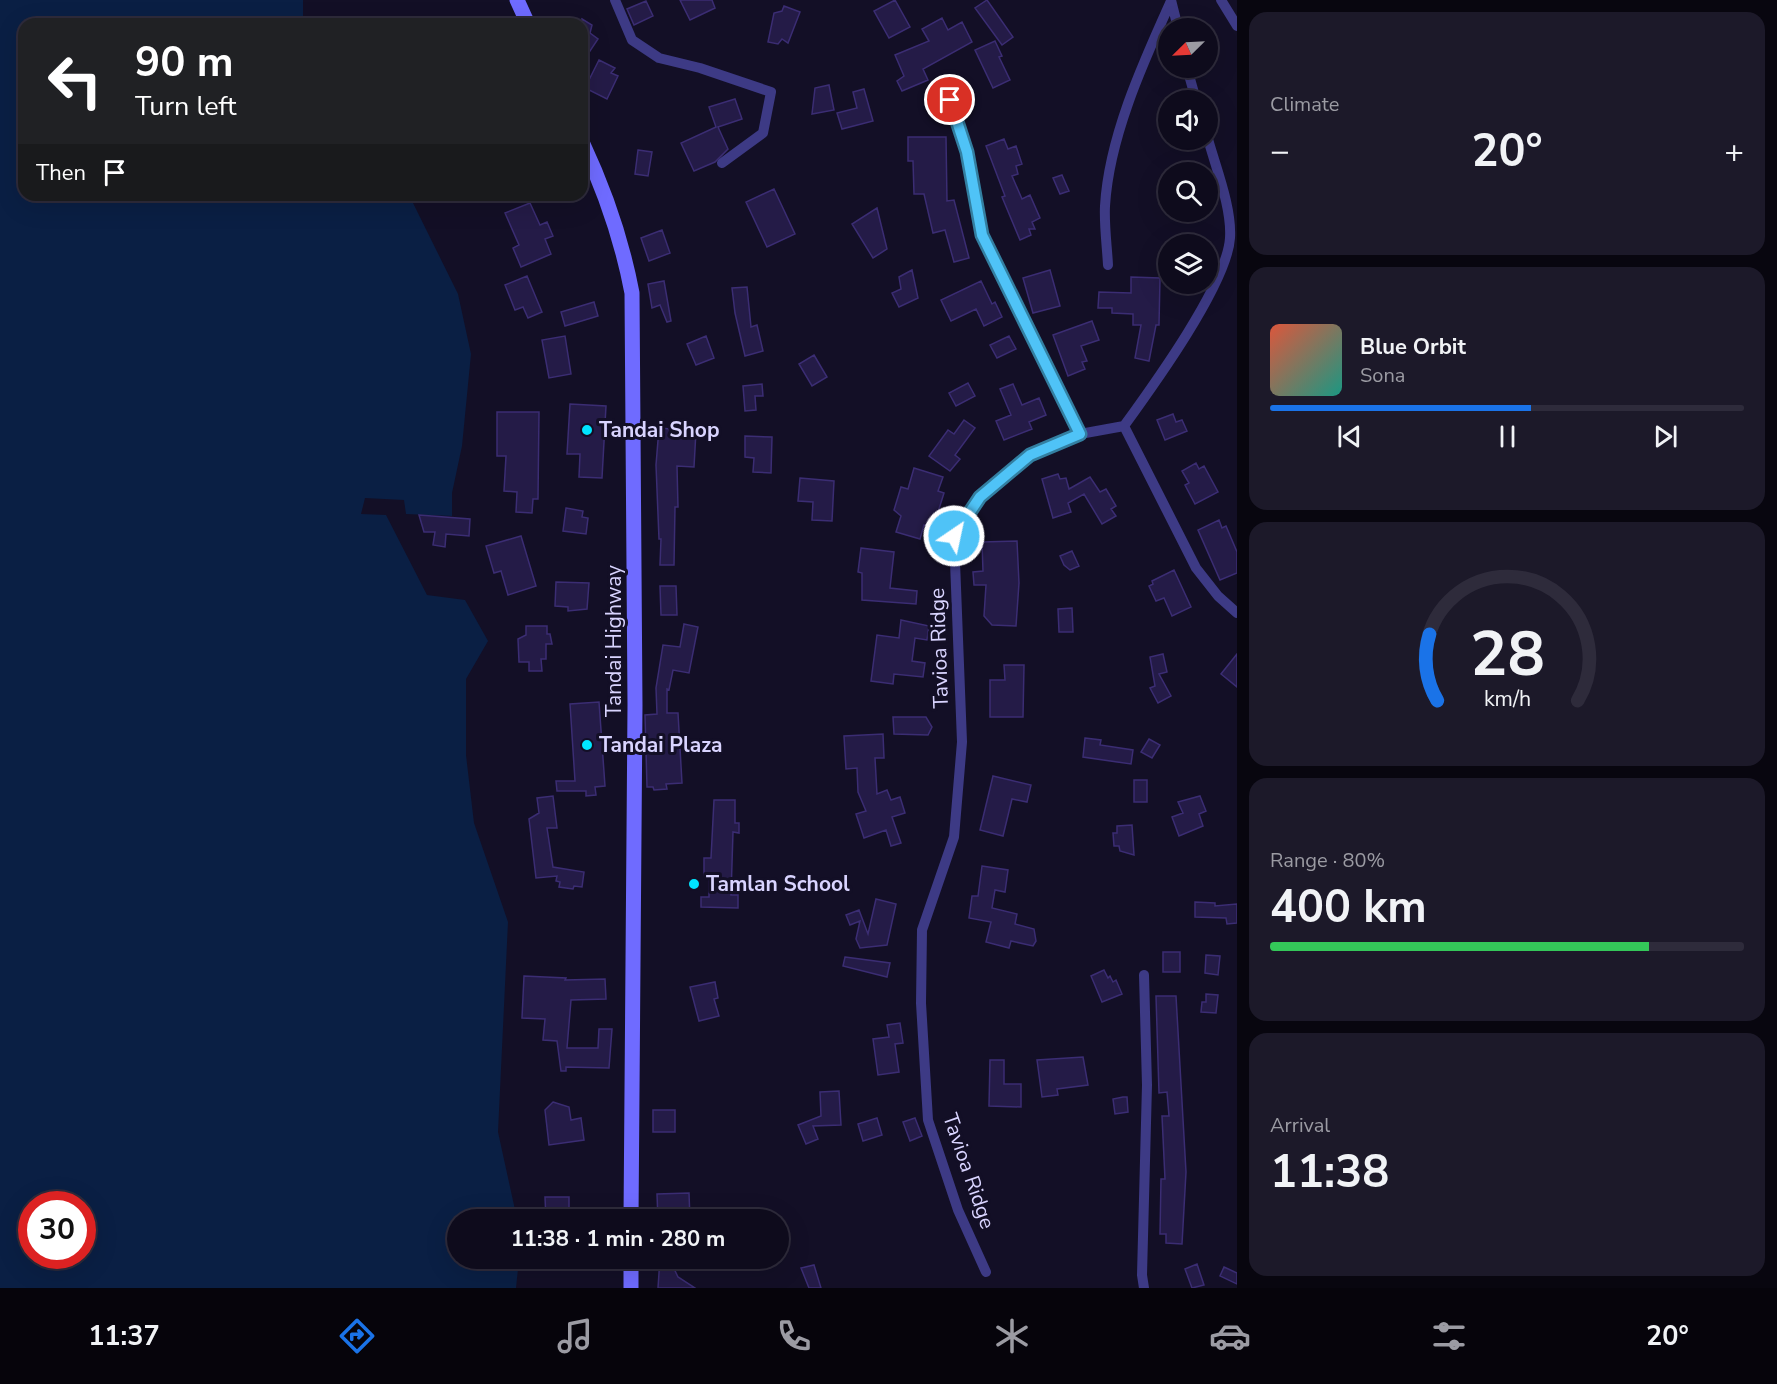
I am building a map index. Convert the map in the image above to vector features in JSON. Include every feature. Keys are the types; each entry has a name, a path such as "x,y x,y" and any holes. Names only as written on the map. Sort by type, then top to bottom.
{"main road":[{"path":"517,0 525,18"},
{"name":"Tandai Highway","path":"588,156 612,214 624,255 632,303 635,717 631,1209"},
{"path":"631,1269 631,1288"}],"street":[{"path":"615,0 632,40 658,58 700,68 771,92 763,133 722,163"},
{"path":"1221,0 1233,11 1237,26"},
{"path":"1171,1 1175,18"},
{"path":"1108,265 1105,205 1112,162 1138,74 1171,1"},
{"path":"950,100 967,152 982,235 1080,434"},
{"path":"1211,150 1226,209 1230,237 1227,260 1186,332 1124,426 1196,568 1218,596 1237,613"},
{"name":"Tavioa Ridge","path":"986,1272 958,1210 928,1120 921,1003 922,930 954,837 962,742 954,536 980,497 1030,455 1080,434 1124,426"},
{"path":"1144,975 1147,1085 1142,1275 1144,1288"}],"water":[{"path":"0,0 303,0 303,18 18,18 18,201 412,201 458,294 471,354 462,446 452,493 452,516 406,514 404,500 365,498 361,514 386,515 427,595 465,600 488,641 466,679 466,755 474,823 508,922 498,1132 515,1209 447,1209 447,1269 518,1269 516,1288 0,1288"}],"building":[{"path":"680,0 712,0 715,8 690,20"},
{"path":"895,0 910,27 889,38 874,11"},
{"path":"987,0 1013,37 1002,45 975,8"},
{"path":"646,1 653,16 634,25 627,9"},
{"path":"784,6 800,12 788,43 782,39 778,44 768,42 774,13 782,11"},
{"path":"942,18 948,30 962,22 972,42 923,69 928,80 902,91 897,81 904,76 895,55 929,41 922,29"},
{"path":"588,23 592,25 590,33 598,39 588,54"},
{"path":"995,41 1002,56 999,57 1010,80 993,88 975,50"},
{"path":"599,60 615,68 611,73 618,76 607,99 588,90 588,82"},
{"path":"829,85 834,110 812,114 815,88"},
{"path":"864,89 873,121 842,129 837,113 857,108 853,92"},
{"path":"735,99 742,119 718,127 728,149 715,162 694,171 681,143 716,127 709,107"},
{"path":"908,137 946,137 947,201 954,200 969,258 954,262 945,230 933,233 924,194 914,194 913,161 908,161"},
{"path":"1004,139 1008,149 1016,146 1022,164 1016,166 1018,174 1012,176 1022,199 1030,195 1040,218 1032,222 1035,229 1029,229 1031,235 1020,240 1002,197 1005,196 986,146"},
{"path":"638,150 652,152 648,176 635,174"},
{"path":"1062,175 1069,191 1060,194 1053,178"},
{"path":"774,189 795,234 767,247 746,202"},
{"path":"530,203 540,225 547,222 553,236 545,239 551,254 521,267 513,248 519,245 505,213"},
{"path":"877,208 887,249 873,258 852,224"},
{"path":"662,230 670,253 649,261 641,238"},
{"path":"912,270 918,298 899,307 892,293 901,289 899,277"},
{"path":"1050,270 1060,306 1033,313 1023,278"},
{"path":"527,276 542,312 528,318 523,307 515,310 505,285"},
{"path":"1131,277 1158,278 1159,325 1156,325 1149,361 1135,358 1141,325 1133,325 1133,314 1112,313 1112,308 1098,308 1099,292 1131,293"},
{"path":"664,281 671,321 667,322 660,305 652,308 648,284"},
{"path":"981,281 992,304 995,302 1002,317 984,326 976,309 951,321 941,300"},
{"path":"747,287 751,327 757,325 763,351 745,356 732,288"},
{"path":"594,302 598,316 565,326 561,312"},
{"path":"1092,321 1099,340 1081,346 1087,361 1082,362 1085,369 1068,376 1053,335"},
{"path":"565,336 571,374 549,378 542,340"},
{"path":"706,336 714,358 696,365 687,344"},
{"path":"1009,336 1016,349 997,358 990,345"},
{"path":"814,355 827,377 812,386 799,364"},
{"path":"968,383 975,396 956,406 949,393"},
{"path":"762,384 763,396 755,396 756,410 745,411 743,386"},
{"path":"1013,384 1022,405 1039,398 1046,415 1029,422 1032,429 1004,440 996,421 1011,415 1000,389"},
{"name":"Tandai Shop","path":"570,404 606,406 602,478 579,477 580,454 567,454"},
{"path":"497,412 539,412 538,499 533,499 532,513 516,512 517,492 504,491 506,456 497,456"},
{"path":"1173,414 1176,422 1182,420 1187,431 1165,440 1157,420"},
{"path":"964,420 975,428 955,455 960,459 950,471 929,456 948,430 954,434"},
{"path":"659,428 696,431 694,467 677,466 678,507 675,507 674,565 660,565 661,539 659,539 656,465"},
{"path":"745,436 772,437 771,473 753,472 754,458 745,457"},
{"path":"1196,463 1199,469 1204,466 1218,492 1195,504 1185,485 1189,483 1182,471"},
{"path":"914,468 943,477 938,491 944,493 933,528 924,525 920,539 896,532 901,516 894,510 901,487 908,489"},
{"path":"1058,474 1060,479 1066,478 1069,489 1090,477 1100,492 1106,489 1116,506 1111,509 1116,516 1102,524 1084,494 1068,503 1071,512 1053,518 1042,479"},
{"path":"800,478 834,481 832,521 812,520 813,502 798,501"},
{"path":"566,508 583,511 582,517 588,518 586,534 563,531"},
{"path":"419,515 470,519 469,536 446,534 445,547 433,545 435,532 424,532"},
{"path":"1219,520 1222,528 1226,526 1237,552 1237,573 1220,580 1198,530"},
{"path":"521,536 536,586 508,595 501,571 494,573 486,546"},
{"path":"1017,541 1019,583 1016,626 992,625 984,616 986,585 974,585 973,572 983,571 982,542"},
{"path":"861,548 894,552 890,588 917,591 916,604 862,600 862,573 858,572"},
{"path":"1072,551 1079,566 1070,570 1064,565 1060,556"},
{"path":"1174,570 1191,607 1172,616 1164,598 1156,601 1149,586 1153,584 1152,581"},
{"path":"556,582 589,583 587,609 568,611 568,607 555,606"},
{"path":"660,586 676,586 677,615 661,615"},
{"path":"1072,608 1073,632 1059,632 1058,609"},
{"path":"901,620 929,626 927,640 915,638 912,661 925,663 923,677 894,674 893,684 871,681 877,635 899,638"},
{"path":"684,624 698,627 689,673 673,670 669,690 667,689 667,713 678,713 682,783 666,784 667,789 654,790 653,787 647,787 645,715 657,714 656,688 663,645 680,647"},
{"path":"526,626 547,626 547,634 550,634 552,644 546,644 546,659 541,659 542,671 529,671 529,662 519,662 518,639 526,635"},
{"path":"1163,654 1167,672 1159,674 1171,696 1158,703 1150,688 1155,686 1150,657"},
{"path":"1237,654 1237,687 1221,674"},
{"path":"1004,665 1024,665 1023,717 990,717 990,680 1005,680"},
{"name":"Tandai Plaza","path":"599,702 605,786 595,787 596,795 586,796 586,791 557,791 556,781 575,781 570,704"},
{"path":"893,717 926,717 932,727 928,735 894,734"},
{"path":"883,734 884,758 875,758 877,794 887,790 891,800 900,797 905,813 892,817 901,843 891,846 886,830 864,838 856,814 866,811 858,792 857,768 846,769 844,736"},
{"path":"1085,738 1101,740 1100,745 1133,750 1131,764 1083,757"},
{"path":"1149,739 1160,745 1152,758 1141,752"},
{"path":"993,776 1031,785 1027,802 1012,799 1003,836 980,830"},
{"path":"1134,780 1147,780 1147,802 1134,802"},
{"path":"553,796 557,828 547,828 553,867 584,872 582,887 574,886 573,889 559,887 560,882 556,881 557,876 536,878 529,819 539,813 537,798"},
{"path":"1200,796 1206,811 1199,814 1203,826 1179,836 1172,817 1183,813 1178,802"},
{"path":"714,800 735,800 735,823 739,823 739,833 733,832 731,895 738,895 738,908 701,907 701,897 709,897 709,877 704,876 704,858 711,858"},
{"path":"1132,825 1134,855 1120,851 1119,846 1114,846 1113,833 1117,833 1117,826"},
{"path":"982,866 1008,870 1005,892 995,890 992,908 1017,914 1015,924 1034,929 1036,941 1033,946 1011,941 1009,948 986,942 991,922 969,918 972,896 978,896"},
{"path":"876,899 896,904 887,945 860,948 856,939 860,921 850,925 846,915 859,910 868,934"},
{"path":"1195,902 1215,903 1215,906 1237,904 1237,923 1227,924 1226,918 1195,917"},
{"path":"1163,952 1180,952 1180,972 1163,972"},
{"path":"1206,955 1220,956 1218,975 1205,973"},
{"path":"845,957 890,963 887,977 843,966"},
{"path":"1104,970 1108,978 1110,976 1113,982 1116,980 1122,994 1102,1002 1091,976"},
{"path":"524,976 566,978 565,980 605,979 606,999 571,1000 567,1048 598,1048 599,1029 612,1029 609,1068 566,1067 566,1071 561,1071 557,1041 543,1040 545,1019 522,1018"},
{"path":"715,982 718,998 714,999 719,1016 699,1021 690,987"},
{"path":"1206,994 1218,995 1216,1013 1201,1012 1202,1002 1206,1002"},
{"path":"1156,996 1176,996 1186,1172 1182,1244 1166,1243 1166,1234 1160,1234 1161,1179 1165,1179 1162,1116 1169,1116 1167,1092 1159,1093"},
{"path":"900,1023 903,1043 895,1044 899,1072 878,1075 873,1039 889,1037 887,1025"},
{"path":"1083,1057 1088,1085 1057,1089 1058,1095 1042,1097 1037,1060"},
{"path":"990,1060 1004,1060 1004,1084 1021,1084 1021,1107 989,1106"},
{"path":"839,1091 841,1125 813,1126 818,1139 806,1144 798,1125 821,1116 820,1092"},
{"path":"1127,1097 1128,1112 1115,1114 1113,1099"},
{"path":"553,1102 569,1107 571,1120 581,1118 584,1140 549,1145 545,1110"},
{"path":"653,1110 675,1110 675,1132 653,1132"},
{"path":"877,1118 882,1135 863,1141 858,1124"},
{"path":"915,1118 922,1136 910,1141 903,1122"},
{"path":"689,1193 690,1209 658,1209 657,1194"},
{"path":"545,1197 569,1197 569,1209 546,1209"},
{"path":"1197,1264 1204,1285 1192,1288 1185,1269"},
{"path":"814,1265 821,1288 809,1288 801,1268"},
{"path":"1224,1267 1237,1273 1237,1284 1220,1276"},
{"path":"659,1269 674,1269 678,1277 695,1288 658,1288"}],"place":[{"name":"Tandai Shop","path":"587,430"},
{"name":"Tandai Plaza","path":"587,745"},
{"name":"Tamlan School","path":"694,884"}],"route":[{"path":"950,100 967,152 982,235 1080,434 1030,455 980,497 954,536"}]}
